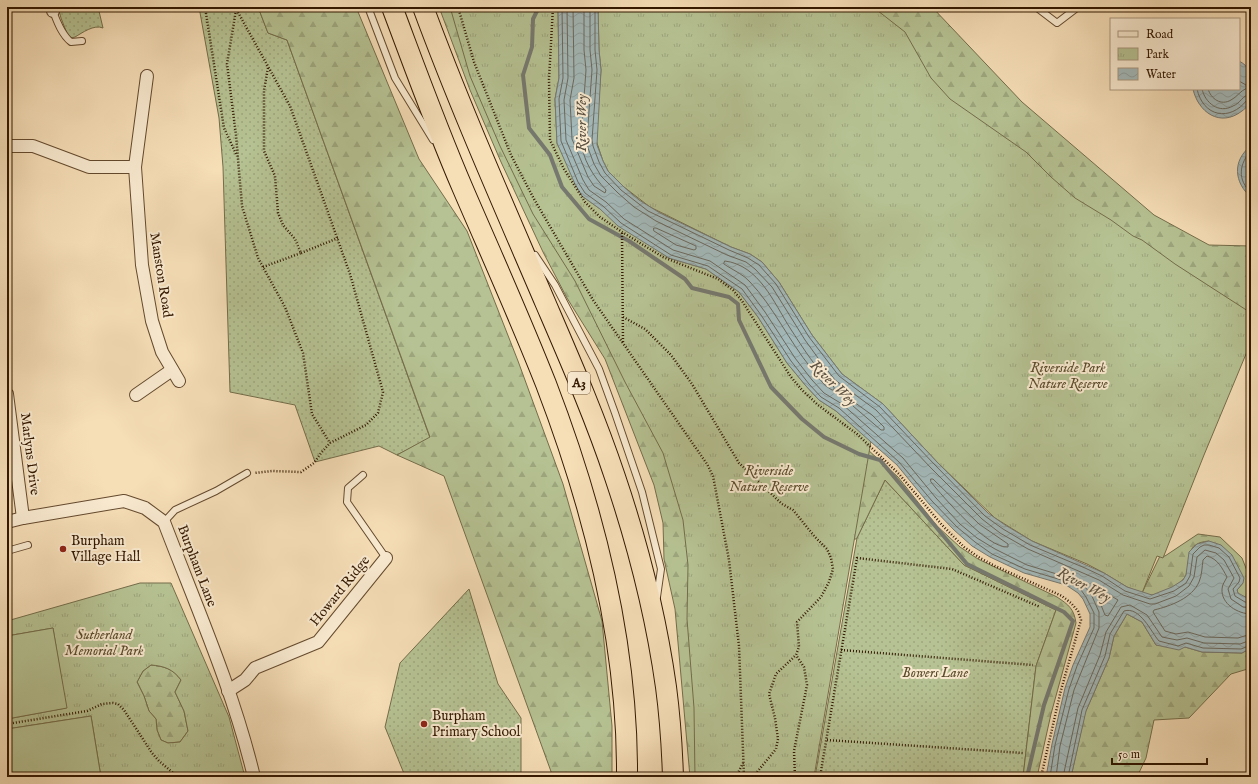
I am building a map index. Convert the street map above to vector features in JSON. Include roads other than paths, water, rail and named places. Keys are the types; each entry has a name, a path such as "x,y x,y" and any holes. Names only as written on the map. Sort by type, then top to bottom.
{"highway":[{"name":"A3","path":"392,7 462,188 520,319 546,386 585,499 597,544 612,614 625,720 627,777"},
{"name":"A3","path":"423,7 462,107 587,402 615,476 637,550 654,618 666,687 673,777"}],"street":[{"name":"Manston Road","path":"147,76 135,168 143,273 152,321 162,352 179,381"},
{"path":"7,146 33,146 89,167 135,168"},
{"path":"136,395 172,370"},
{"name":"Marlyns Drive","path":"7,394 23,518"},
{"name":"Burpham Lane","path":"7,522 124,500 145,508 164,522 228,691 245,742 254,777"},
{"name":"Howard Ridge","path":"228,691 245,680 255,668 318,642 386,558"}],"lane":[{"path":"368,7 395,78 462,188"},
{"path":"1036,7 1057,23 1078,7"},
{"path":"53,9 56,20 65,38 71,42 82,41"},
{"path":"164,522 175,510 216,491 247,473"},
{"name":"Howard Ridge","path":"363,475 348,488 347,502 386,558"},
{"path":"7,550 28,545"}],"water":[{"name":"River Wey","path":"558,7 598,7 601,70 597,145 608,171 624,187 639,200 660,213 731,247 750,254 762,262 779,282 812,335 842,374 883,404 937,462 988,513 1005,525 1032,541 1104,573 1127,587 1152,595 1172,587 1183,580 1186,575 1189,552 1197,544 1209,541 1221,545 1232,555 1244,578 1243,583 1237,590 1238,593 1251,600 1251,648 1242,653 1202,652 1185,647 1179,650 1156,645 1142,622 1127,614 1114,636 1109,658 1086,711 1071,777 1046,777 1065,688 1073,665 1090,627 1090,614 1083,599 1078,593 1066,585 1024,573 990,557 972,546 929,504 897,465 836,411 819,400 806,386 787,363 758,317 739,292 706,269 669,258 618,226 600,209 582,196 575,184 557,143 555,99 559,78"},
{"path":"1240,62 1245,65 1250,73 1250,103 1234,116 1218,118 1211,115 1200,105 1193,90 1240,90"},
{"path":"1251,146 1251,197 1241,185 1238,165 1245,152"}],"waterway":[{"path":"539,7 533,19 532,47 523,75 529,128 550,155 562,187 589,219 629,241 685,279 692,288 729,297 738,304 739,320 771,387 802,419 824,437 859,454 880,460 967,564 1064,612 1073,621 1044,705 1027,777"}],"place":[{"name":"Burpham Village Hall","path":"63,549"},
{"name":"Burpham Primary School","path":"424,724"}],"park label":[{"name":"Riverside Park Nature Reserve","path":"1068,376"},
{"name":"Riverside Nature Reserve","path":"769,480"},
{"name":"Sutherland Memorial Park","path":"104,644"},
{"name":"Bowers Lane","path":"935,673"}]}
